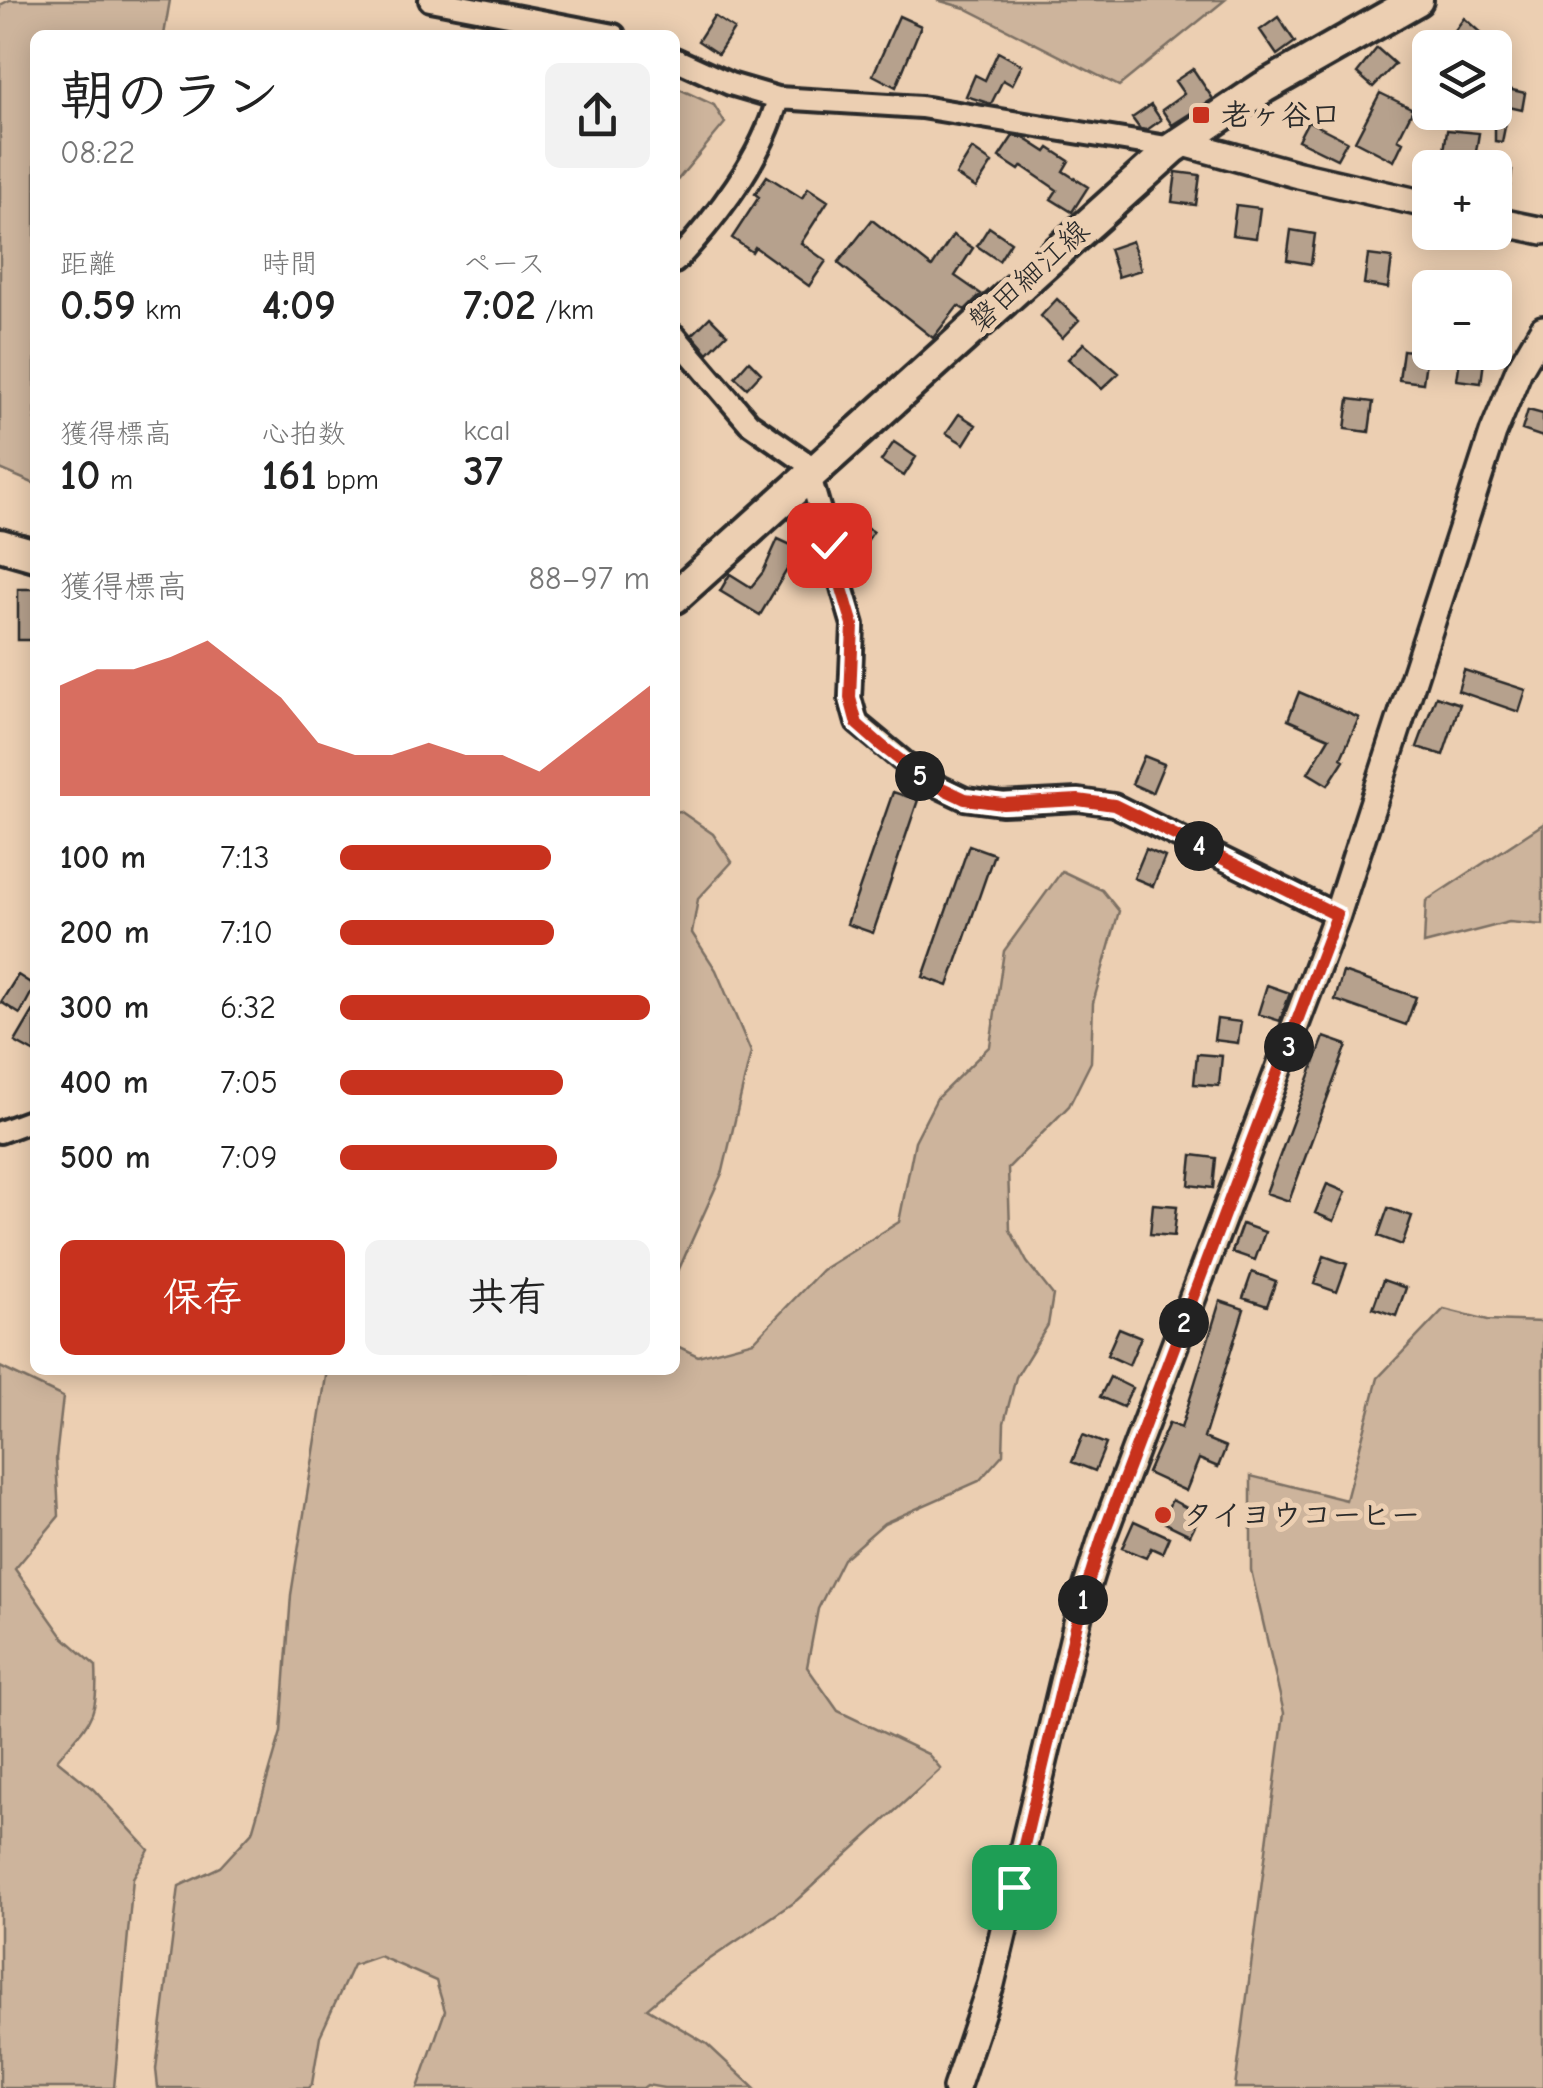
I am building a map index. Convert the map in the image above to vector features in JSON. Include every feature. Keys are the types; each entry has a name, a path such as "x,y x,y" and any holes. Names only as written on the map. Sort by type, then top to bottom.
{"main road":[{"name":"磐田細江線","path":"680,592 1177,145 1264,87 1417,0"},
{"path":"0,544 30,554"}],"street":[{"path":"430,0 588,30"},
{"path":"680,60 730,84 778,98 921,107 1177,145 1412,201"},
{"path":"680,257 701,234 754,158 778,98"},
{"path":"1512,224 1543,232"},
{"path":"956,2088 991,1984 1082,1602 1102,1538 1337,915 1494,434 1519,370 1543,330"},
{"path":"680,342 748,423 812,471 853,625 850,698 857,724 882,746 927,781 965,799 1003,804 1078,800 1114,805 1337,915"},
{"path":"0,1132 30,1121"}],"shaded area":[{"path":"10,0 170,0 165,30 30,30 30,482 0,469 0,5"},
{"path":"937,0 1225,0 1119,86 965,8"},
{"path":"680,89 714,105 725,123 680,177"},
{"path":"680,811 713,834 732,862 698,899 692,933 716,970 751,1052 723,1171 680,1267"},
{"path":"1543,824 1543,925 1509,922 1424,944 1426,901"},
{"path":"1062,871 1102,890 1119,911 1093,1003 1091,1062 1069,1106 1008,1168 1010,1230 1027,1262 1053,1295 1048,1325 1016,1377 1004,1423 1003,1454 979,1481 884,1523 843,1559 818,1609 807,1667 838,1711 928,1754 941,1769 797,1900 685,1976 647,2008 707,2044 754,2088 418,2088 445,2011 436,1981 379,1956 353,1965 320,2036 308,2088 158,2088 156,2069 179,1886 220,1867 252,1832 281,1732 291,1595 326,1375 680,1375 680,1347 698,1356 754,1341 822,1270 899,1222 915,1141 937,1098 990,1046 1004,951"},
{"path":"1444,1309 1488,1320 1543,1322 1543,2088 1235,2088 1284,1713 1251,1570 1251,1476 1346,1500 1378,1378"},
{"path":"0,1367 63,1397 56,1458 59,1516 15,1569 63,1637 96,1666 96,1698 90,1719 57,1760 93,1789 149,1850 133,1878 114,2088 0,2088"}],"building":[{"path":"714,16 734,29 718,54 698,41"},
{"path":"899,16 921,26 896,87 873,75"},
{"path":"1278,17 1295,42 1277,55 1260,30"},
{"path":"1464,18 1477,30 1455,30"},
{"path":"1377,48 1395,64 1373,87 1357,73"},
{"path":"998,52 1022,65 1012,85 1003,80 991,104 966,96 975,75 985,80"},
{"path":"1193,69 1213,99 1172,125 1162,110 1184,94 1175,81"},
{"path":"1512,90 1525,93 1522,110 1512,108"},
{"path":"1380,93 1412,109 1398,139 1403,142 1394,161 1355,141"},
{"path":"1151,105 1161,120 1147,130 1140,129 1132,118"},
{"path":"1308,121 1347,141 1337,159 1298,140"},
{"path":"1447,130 1479,133 1476,150 1444,150"},
{"path":"1495,130 1504,130 1502,142 1495,141"},
{"path":"1013,136 1046,152 1049,148 1069,161 1063,171 1088,187 1072,212 1051,199 1057,190 1022,166 1019,170 999,157"},
{"path":"972,149 992,163 976,188 956,175"},
{"path":"1176,172 1200,175 1196,205 1172,202"},
{"path":"767,176 802,198 808,188 828,201 801,243 826,261 809,286 755,247 752,252 732,238 759,197 755,194"},
{"path":"1236,205 1260,208 1256,238 1232,235"},
{"path":"872,220 932,267 953,235 973,248 955,276 981,294 965,310 958,306 933,338 838,263"},
{"path":"989,227 1011,242 999,261 977,246"},
{"path":"1291,230 1315,234 1311,264 1287,260"},
{"path":"1132,241 1141,270 1118,277 1109,249"},
{"path":"1368,255 1392,258 1388,288 1364,284"},
{"path":"1057,299 1079,320 1062,338 1041,316"},
{"path":"710,317 727,334 708,353 692,335"},
{"path":"1084,343 1119,373 1102,389 1068,359"},
{"path":"1403,350 1412,351 1412,370 1425,370 1423,383 1399,380"},
{"path":"749,361 761,373 747,388 735,377"},
{"path":"1458,370 1483,370 1481,383 1457,380"},
{"path":"1349,399 1373,402 1369,432 1345,429"},
{"path":"1528,410 1543,414 1543,437 1522,430"},
{"path":"959,414 976,425 964,444 946,433"},
{"path":"894,442 916,457 904,476 881,461"},
{"path":"851,517 873,532 860,551 842,539 841,532"},
{"path":"778,539 802,550 793,570 788,568 760,615 720,591 730,574 751,587 763,572"},
{"path":"18,589 30,589 30,640 18,640"},
{"path":"1464,670 1526,690 1519,712 1458,691"},
{"path":"1299,692 1359,718 1341,758 1344,760 1328,785 1308,773 1329,738 1288,720"},
{"path":"1436,696 1460,704 1443,755 1417,747"},
{"path":"1144,756 1164,764 1152,793 1132,784"},
{"path":"893,792 918,800 873,933 847,924"},
{"path":"969,845 994,854 948,986 923,977"},
{"path":"1146,849 1165,857 1153,886 1134,878"},
{"path":"1343,972 1416,997 1406,1025 1335,1000"},
{"path":"18,975 30,983 30,995 20,1014 1,1002"},
{"path":"1267,985 1290,993 1280,1021 1258,1014"},
{"path":"30,1016 30,1050 15,1042"},
{"path":"1217,1019 1241,1022 1238,1043 1214,1040"},
{"path":"1324,1037 1347,1045 1289,1201 1266,1193"},
{"path":"1197,1054 1222,1056 1219,1086 1194,1084"},
{"path":"1192,1155 1216,1158 1213,1188 1189,1185"},
{"path":"1327,1184 1346,1192 1334,1221 1315,1213"},
{"path":"1153,1204 1177,1206 1174,1236 1150,1234"},
{"path":"1388,1208 1412,1216 1402,1245 1378,1236"},
{"path":"1242,1224 1265,1232 1255,1260 1232,1252"},
{"path":"1324,1256 1347,1264 1337,1292 1314,1284"},
{"path":"1252,1272 1276,1281 1267,1306 1243,1298"},
{"path":"1383,1280 1406,1288 1396,1316 1373,1308"},
{"path":"1220,1301 1244,1309 1204,1438 1226,1447 1218,1467 1199,1459 1186,1491 1147,1473 1169,1423 1181,1428"},
{"path":"1119,1328 1141,1337 1129,1365 1107,1355"},
{"path":"1110,1377 1132,1388 1123,1407 1100,1397"},
{"path":"1083,1435 1106,1444 1095,1471 1072,1462"},
{"path":"1172,1500 1200,1515 1190,1535 1161,1521"},
{"path":"1134,1521 1169,1537 1162,1553 1151,1548 1146,1558 1122,1548"}],"place":[{"name":"老ヶ谷口","path":"1201,115"},
{"name":"タイヨウコーヒー","path":"1163,1515"}],"route":[{"path":"829,545 853,625 850,698 857,724 927,781 965,799 1003,804 1078,800 1114,805 1337,915 1102,1538 1082,1602 1014,1887"}]}
